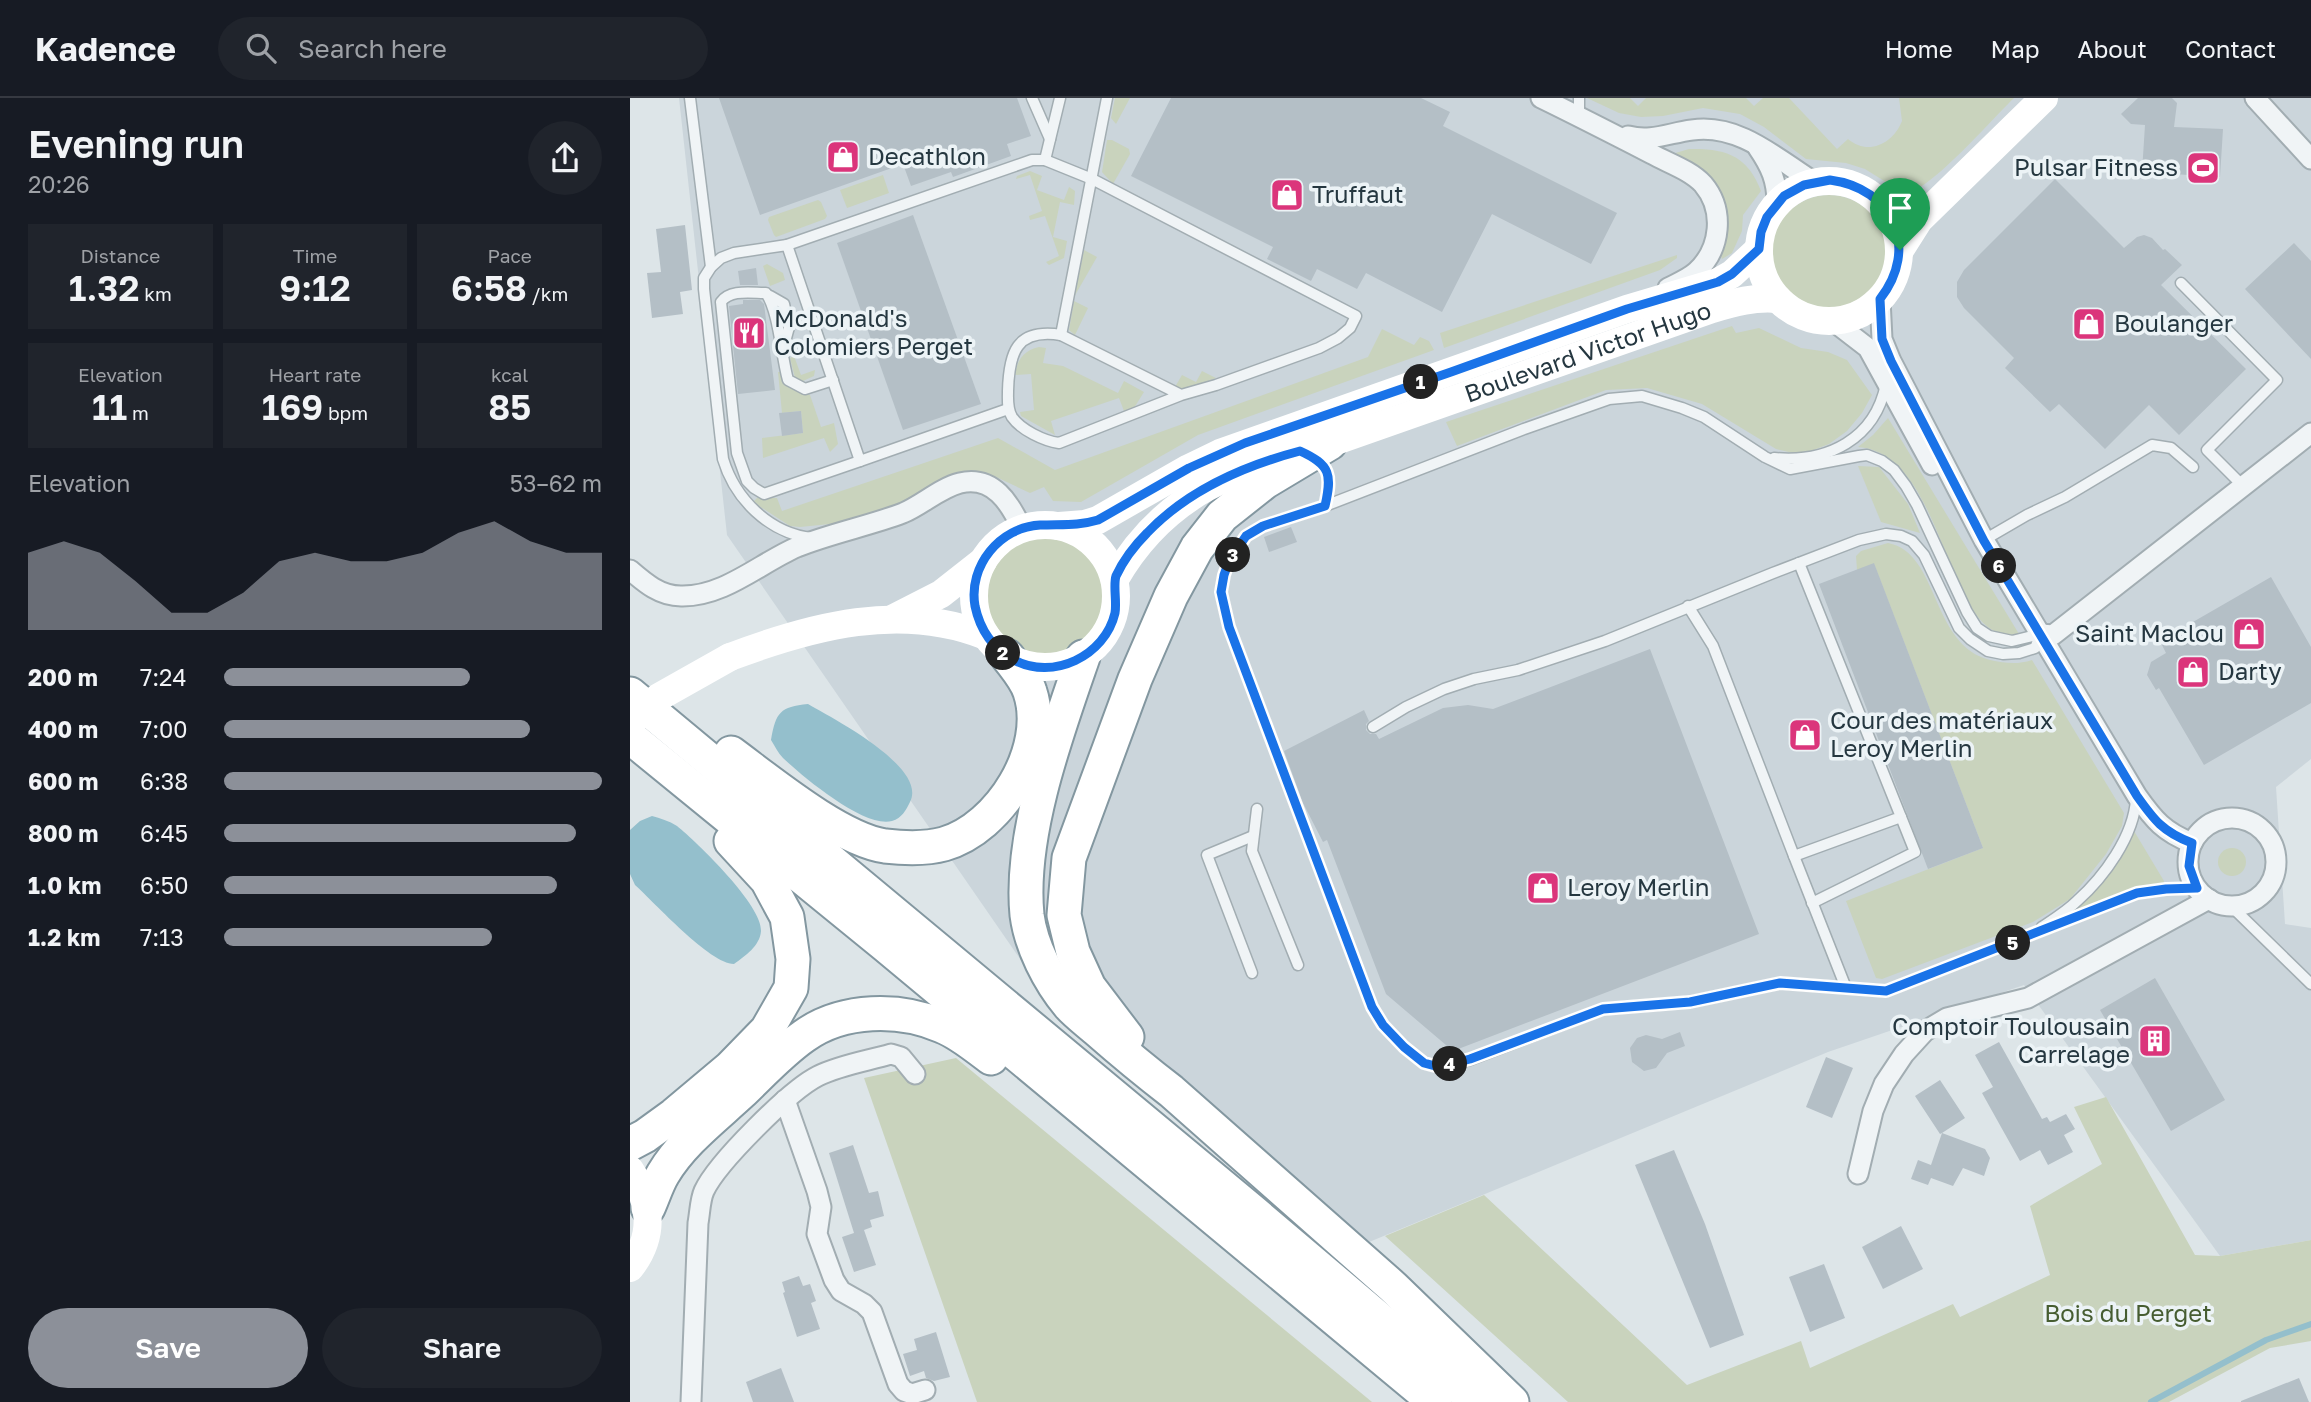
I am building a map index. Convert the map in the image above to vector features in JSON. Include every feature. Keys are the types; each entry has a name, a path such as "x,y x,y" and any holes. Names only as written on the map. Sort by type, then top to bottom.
{"highway":[{"path":"1171,1091 1089,987 1073,953 1064,915 1069,858 1135,680 1171,596 1197,548 1222,516 1265,482 1313,450"},
{"path":"630,679 800,803 843,830 883,846 914,848 943,844 972,830 997,811 1014,786 1026,760 1034,714 1030,691 997,646"},
{"path":"1083,657 1036,812 1028,855 1027,915 1033,943 1048,973 1070,1005 1392,1287 1513,1402"},
{"path":"630,694 1252,1211 1477,1402"},
{"path":"630,737 1435,1402"},
{"path":"630,746 767,880 787,917 793,959 791,988 767,1030 730,1069 645,1136 630,1144"},
{"path":"648,1208 662,1175 700,1130 806,1035 827,1023 853,1016 885,1013 917,1016 945,1027 1093,1134 1141,1159"}],"main road":[{"path":"1900,250 1895,227 1884,207 1874,196 1846,182 1830,180 1794,189 1777,203 1764,225 1759,249 1764,276 1779,299 1804,316 1833,321 1854,317 1880,299 1895,276 1900,250 1919,220 2043,98"},
{"path":"1884,207 1901,210 1917,207 1948,192"},
{"name":"Boulevard Victor Hugo","path":"1059,526 1098,520 1189,468 1245,443 1627,309 1718,282 1732,274 1759,249"},
{"name":"Boulevard Victor Hugo","path":"1115,579 1128,556 1147,533 1189,496 1226,477 1313,450 1712,309 1737,301 1779,299"},
{"path":"630,723 659,697 730,657 775,640 852,621 934,621 964,627 997,646 1035,667 1068,664 1097,646 1108,631 1114,615 1117,597 1115,579 1110,566 1095,545 1072,530 1040,525 1006,536 993,547 983,561 976,580 974,599 978,618 997,646"},
{"path":"893,619 941,594 983,561"},
{"path":"630,1170 642,1188 648,1208 647,1234 637,1259 630,1268"}],"street":[{"path":"1541,98 1579,107 1610,131 1688,172 1703,184 1713,201 1717,217 1716,242 1705,262 1685,280 1627,309"},
{"path":"2255,98 2311,159"},
{"path":"1610,131 1641,139 1693,130 1718,129 1745,139 1814,182"},
{"path":"1758,147 1772,168 1777,186 1777,203"},
{"path":"1880,299 1882,339 1891,361 1984,541 2137,796 2156,823 2175,836 2192,843"},
{"path":"1833,321 1868,348 1922,448 1961,511 1984,541"},
{"path":"2041,634 2053,635 2311,433"},
{"path":"630,570 660,592 693,595 739,579 783,553 895,516 960,483 986,485 1000,492 1013,508 1022,529"},
{"path":"2219,819 2242,819 2253,823 2264,831 2275,854 2276,867 2272,880 2256,899 2244,904 2231,906 2203,894 2189,866 2192,843 2203,828 2219,819"},
{"path":"1858,1174 1873,1111 1884,1084 1904,1054 1925,1031 1947,1018 2028,998 2203,894"},
{"path":"691,1402 696,1250 702,1194 719,1170 803,1084 824,1073 891,1054 901,1057 915,1074"},
{"path":"785,1100 817,1191 821,1207 817,1234 834,1280 841,1291 864,1304 872,1312 898,1384 904,1391 912,1394 925,1390"}],"lane":[{"path":"690,98 710,267"},
{"path":"1032,98 1050,139"},
{"path":"1045,160 1060,98"},
{"path":"1060,335 1107,98"},
{"path":"826,537 809,538 787,532 749,506 731,482 723,459 704,289 704,278 710,267 721,258 734,253 787,245 1032,160 1045,160 1092,179 1356,316 1350,328 1319,348 1181,395 1059,443 1048,442 1019,425 1008,409 1010,359 1019,344 1029,337 1060,335 1181,395"},
{"path":"787,245 860,461"},
{"path":"2180,283 2277,380 2207,450 2243,486"},
{"path":"833,380 805,389 788,380 781,356 773,303 766,293 732,293 720,302 737,453 747,481 764,494 1008,409"},
{"path":"1765,457 1793,460 1812,458 1851,441 1876,413 1886,383"},
{"path":"1373,727 1406,707 1444,690 1573,652 1859,540 1886,534 1912,541 1924,555 1959,628 1970,639 1987,651 2003,654 2035,648 2041,634 2012,641 1989,636 1977,628 1917,505 1895,470 1882,461 1867,455 1855,456 1790,469 1765,457 1704,417 1642,396 1609,399 1325,506 1263,526 1246,536 1229,561 1221,592 1229,627 1372,1007 1383,1025 1404,1047 1424,1063 1439,1067 1470,1059 1603,1009 1690,1002 1780,983 1886,991 2137,893 2166,889 2203,894"},
{"path":"1984,541 2152,445 2171,448 2193,467"},
{"path":"1313,450 1329,476 1325,506"},
{"path":"1799,564 1915,852 1812,903"},
{"path":"1688,606 1713,646 1846,988"},
{"path":"2031,936 2078,901 2095,882 2117,852 2128,830 2136,810 2137,796"},
{"path":"1258,809 1252,851 1298,965"},
{"path":"1794,856 1901,817"},
{"path":"1252,973 1207,855 1253,836"},
{"path":"2231,906 2311,984"}],"shaded area":[{"path":"679,98 2311,98 2311,759 2276,787 2285,924 2311,928 2311,1240 2220,1256 2024,985 1828,1052 1345,1252 1036,982 727,535"}],"green space":[{"path":"1115,98 1130,98 1116,124 1111,118"},
{"path":"1587,98 1630,98 1638,106 1646,98 1746,98 1754,106 1763,98 1789,98 1837,149 1848,139 1864,147 1872,147 1893,136 1902,121 1899,98 2014,98 1945,167 1916,190 1905,194 1865,169 1846,163 1806,159 1764,127 1740,114 1703,108 1663,116 1641,117 1619,113"},
{"path":"1107,140 1129,149 1130,154 1113,184 1102,172"},
{"path":"1689,149 1714,150 1734,156 1756,179 1761,191 1743,215 1742,231 1732,253 1722,259 1719,250 1727,224 1722,196 1707,176 1672,154"},
{"path":"1030,171 1042,176 1037,190 1064,200 1069,187 1075,191 1074,205 1060,202 1053,237 1067,241 1064,258 1049,265 1046,262 1059,256 1045,216 1030,220 1029,216 1042,211 1030,175 1016,179 1017,176"},
{"path":"883,175 889,193 847,208 840,190"},
{"path":"1829,195 1851,199 1870,212 1883,231 1887,253 1883,275 1870,294 1851,307 1829,311 1807,307 1788,294 1775,275 1771,253 1775,231 1788,212 1807,199"},
{"path":"818,200 827,216 825,219 776,237 774,235 769,217"},
{"path":"1084,250 1097,257 1074,297"},
{"path":"1677,255 1677,258 1660,270 1444,348 1440,333"},
{"path":"767,264 783,273 785,280 770,286 763,266"},
{"path":"1074,301 1088,308 1075,335 1069,330"},
{"path":"1732,326 1736,333 1759,328 1801,348 1828,352 1847,360 1872,395 1862,413 1847,431 1829,444 1811,451 1793,453 1776,449 1702,404 1647,388 1606,390 1457,446 1446,422"},
{"path":"1382,329 1414,345 1420,337 1429,341 1434,350 1198,435 1081,502 1053,501 1044,487 1030,493 994,476 969,473 902,504 840,523 790,526 753,502 758,497 777,498 782,511 998,438 1055,470 1368,357"},
{"path":"1039,347 1046,348 1043,363 1063,366 1118,393 1124,381 1144,392 1134,408 1124,411 1119,398 1051,421 1055,435 1021,416 1020,412 1034,410 1031,374 1015,375 1016,370 1025,353"},
{"path":"794,356 801,375 815,370 814,376 803,381 795,378 790,358"},
{"path":"1202,371 1216,378 1183,391 1175,387 1182,375 1196,382"},
{"path":"778,372 781,372 790,388 810,395 821,427 834,423 838,444 830,452 824,438 763,458 762,438 803,433 801,411 782,413"},
{"path":"1888,418 2019,634 1994,631 1975,613 1959,584 1929,514 1911,482 1888,458 1858,447"},
{"path":"1858,466 1879,467 1908,504 1920,533 1881,522"},
{"path":"1045,538 1067,543 1086,555 1098,574 1103,596 1098,618 1086,637 1067,649 1045,654 1023,649 1004,637 992,618 987,596 992,574 1004,555 1023,543"},
{"path":"1888,543 1905,550 1917,563 1956,637 1971,651 2001,662 2032,660 2124,813 2122,826 2106,854 2070,899 2033,922 1882,979 1876,978 1846,901 1983,848 1874,564 1857,570 1856,556 1861,551"},
{"path":"2134,831 2164,881 2163,886 2125,892 2064,920 2108,875"},
{"path":"2232,848 2242,852 2246,862 2242,872 2232,876 2222,872 2218,862 2222,852"},
{"path":"956,1058 1372,1402 977,1402 864,1078"},
{"name":"Bois du Perget","path":"2106,1097 2195,1255 2220,1256 2311,1240 2311,1341 2270,1348 2169,1402 1568,1402 1385,1236 1484,1195 1687,1385 1801,1341 1810,1368 1953,1304 1960,1317 2050,1275 2030,1206 2102,1164 2074,1107"}],"water":[{"path":"808,704 875,745 905,774 912,788 910,802 898,818 880,821 866,817 834,799 781,756 771,740 778,717 785,709"},
{"path":"652,816 674,824 686,834 727,875 752,906 759,920 760,936 751,950 734,964 711,954 697,944 635,885 630,874 630,830 640,821"}],"building":[{"name":"Decathlon","path":"719,98 1017,98 1031,136 1007,144 1011,156 953,177 951,172 911,186 903,164 760,215"},
{"name":"Truffaut","path":"1171,98 1421,98 1450,112 1443,126 1617,213 1591,264 1492,214 1442,312 1366,273 1357,289 1317,269 1311,281 1267,259 1273,247 1131,176"},
{"path":"2138,98 2172,98 2177,103 2174,127 2223,129 2220,177 2142,172 2145,125 2131,124 2121,114"},
{"name":"Boulanger","path":"2055,179 2124,248 2137,237 2144,235 2152,238 2182,265 2161,285 2246,369 2179,435 2149,405 2105,449 2059,404 2050,412 2005,368 2014,358 1964,308 1957,297 1957,282 1964,270"},
{"path":"913,215 981,404 903,430 837,243"},
{"path":"685,225 692,290 680,292 683,314 652,318 647,273 661,272 656,229"},
{"path":"2294,243 2311,261 2311,359 2245,289"},
{"path":"756,268 758,285 740,285 738,271"},
{"name":"McDonald's Colomiers Perget","path":"743,300 760,300 764,304 775,390 738,394 729,306 743,304"},
{"path":"801,411 803,433 782,436 779,413"},
{"path":"1291,527 1297,542 1269,552 1264,537"},
{"path":"1874,563 1983,848 1928,869 1819,584"},
{"path":"2271,577 2311,647 2311,703 2204,765 2159,688 2156,690 2147,675 2151,662 2166,653 2160,641"},
{"name":"Leroy Merlin","path":"1650,649 1759,934 1453,1051 1386,994 1327,840 1323,842 1303,803 1284,751 1364,710 1369,721 1366,730 1370,734 1376,734 1379,739 1443,708 1468,705 1493,709"},
{"name":"Comptoir Toulousain Carrelage","path":"2155,978 2225,1100 2171,1131 2100,1010"},
{"path":"1680,1032 1685,1046 1667,1053 1656,1068 1644,1071 1632,1062 1630,1048 1637,1038 1646,1035 1662,1039"},
{"path":"1999,1042 2042,1119 2047,1117 2050,1122 2066,1114 2075,1129 2064,1135 2073,1152 2048,1165 2040,1150 2020,1161 1982,1093 1993,1087 1975,1055"},
{"path":"1826,1057 1853,1068 1832,1118 1806,1107"},
{"path":"1940,1080 1965,1118 1940,1134 1915,1096"},
{"path":"1942,1133 1985,1149 1990,1158 1984,1176 1963,1168 1953,1186 1931,1178 1928,1185 1911,1179 1918,1160 1931,1165"},
{"path":"853,1145 869,1193 878,1191 884,1216 870,1220 872,1227 864,1230 876,1265 854,1272 842,1237 854,1233 829,1153"},
{"path":"1674,1150 1705,1224 1744,1335 1710,1348 1635,1165"},
{"path":"1901,1226 1923,1269 1883,1289 1862,1247"},
{"path":"1824,1264 1845,1318 1810,1332 1789,1277"},
{"path":"799,1276 803,1286 810,1284 816,1301 811,1303 820,1329 797,1337 782,1282"},
{"path":"936,1332 950,1377 934,1381 926,1378 924,1371 910,1376 903,1354 917,1350 914,1339"},
{"path":"781,1368 794,1402 753,1402 746,1382"},
{"path":"2299,1378 2309,1402 2241,1402 2241,1401"}],"waterway":[{"path":"2151,1402 2266,1340 2311,1324"}],"place":[{"name":"Decathlon","path":"843,157"},
{"name":"Pulsar Fitness","path":"2203,168"},
{"name":"Truffaut","path":"1287,195"},
{"name":"Boulanger","path":"2089,324"},
{"name":"McDonald's Colomiers Perget","path":"749,333"},
{"name":"Saint Maclou","path":"2249,634"},
{"name":"Darty","path":"2193,672"},
{"name":"Cour des matériaux Leroy Merlin","path":"1805,735"},
{"name":"Leroy Merlin","path":"1543,888"},
{"name":"Comptoir Toulousain Carrelage","path":"2155,1041"}],"route":[{"path":"1830,180 1846,182 1874,196 1891,217 1900,250 1895,276 1880,299 1882,339 1891,361 1984,541 2137,796 2156,823 2175,836 2192,843 2189,866 2191,878 2197,888 2137,893 1886,991 1780,983 1690,1002 1603,1009 1470,1059 1439,1067 1424,1063 1404,1047 1383,1025 1372,1007 1224,608 1221,592 1224,575 1229,561 1246,536 1263,526 1325,506 1330,480 1321,463 1300,451 1226,477 1189,496 1147,533 1128,556 1115,579 1117,597 1108,631 1097,646 1068,664 1035,667 1019,663 996,647 986,636 978,618 974,599 976,580 983,561 993,547 1006,536 1040,525 1085,524 1098,520 1189,468 1245,443 1627,309 1718,282 1732,274 1759,249 1761,232 1767,217 1784,196 1804,185 1830,180"}]}
